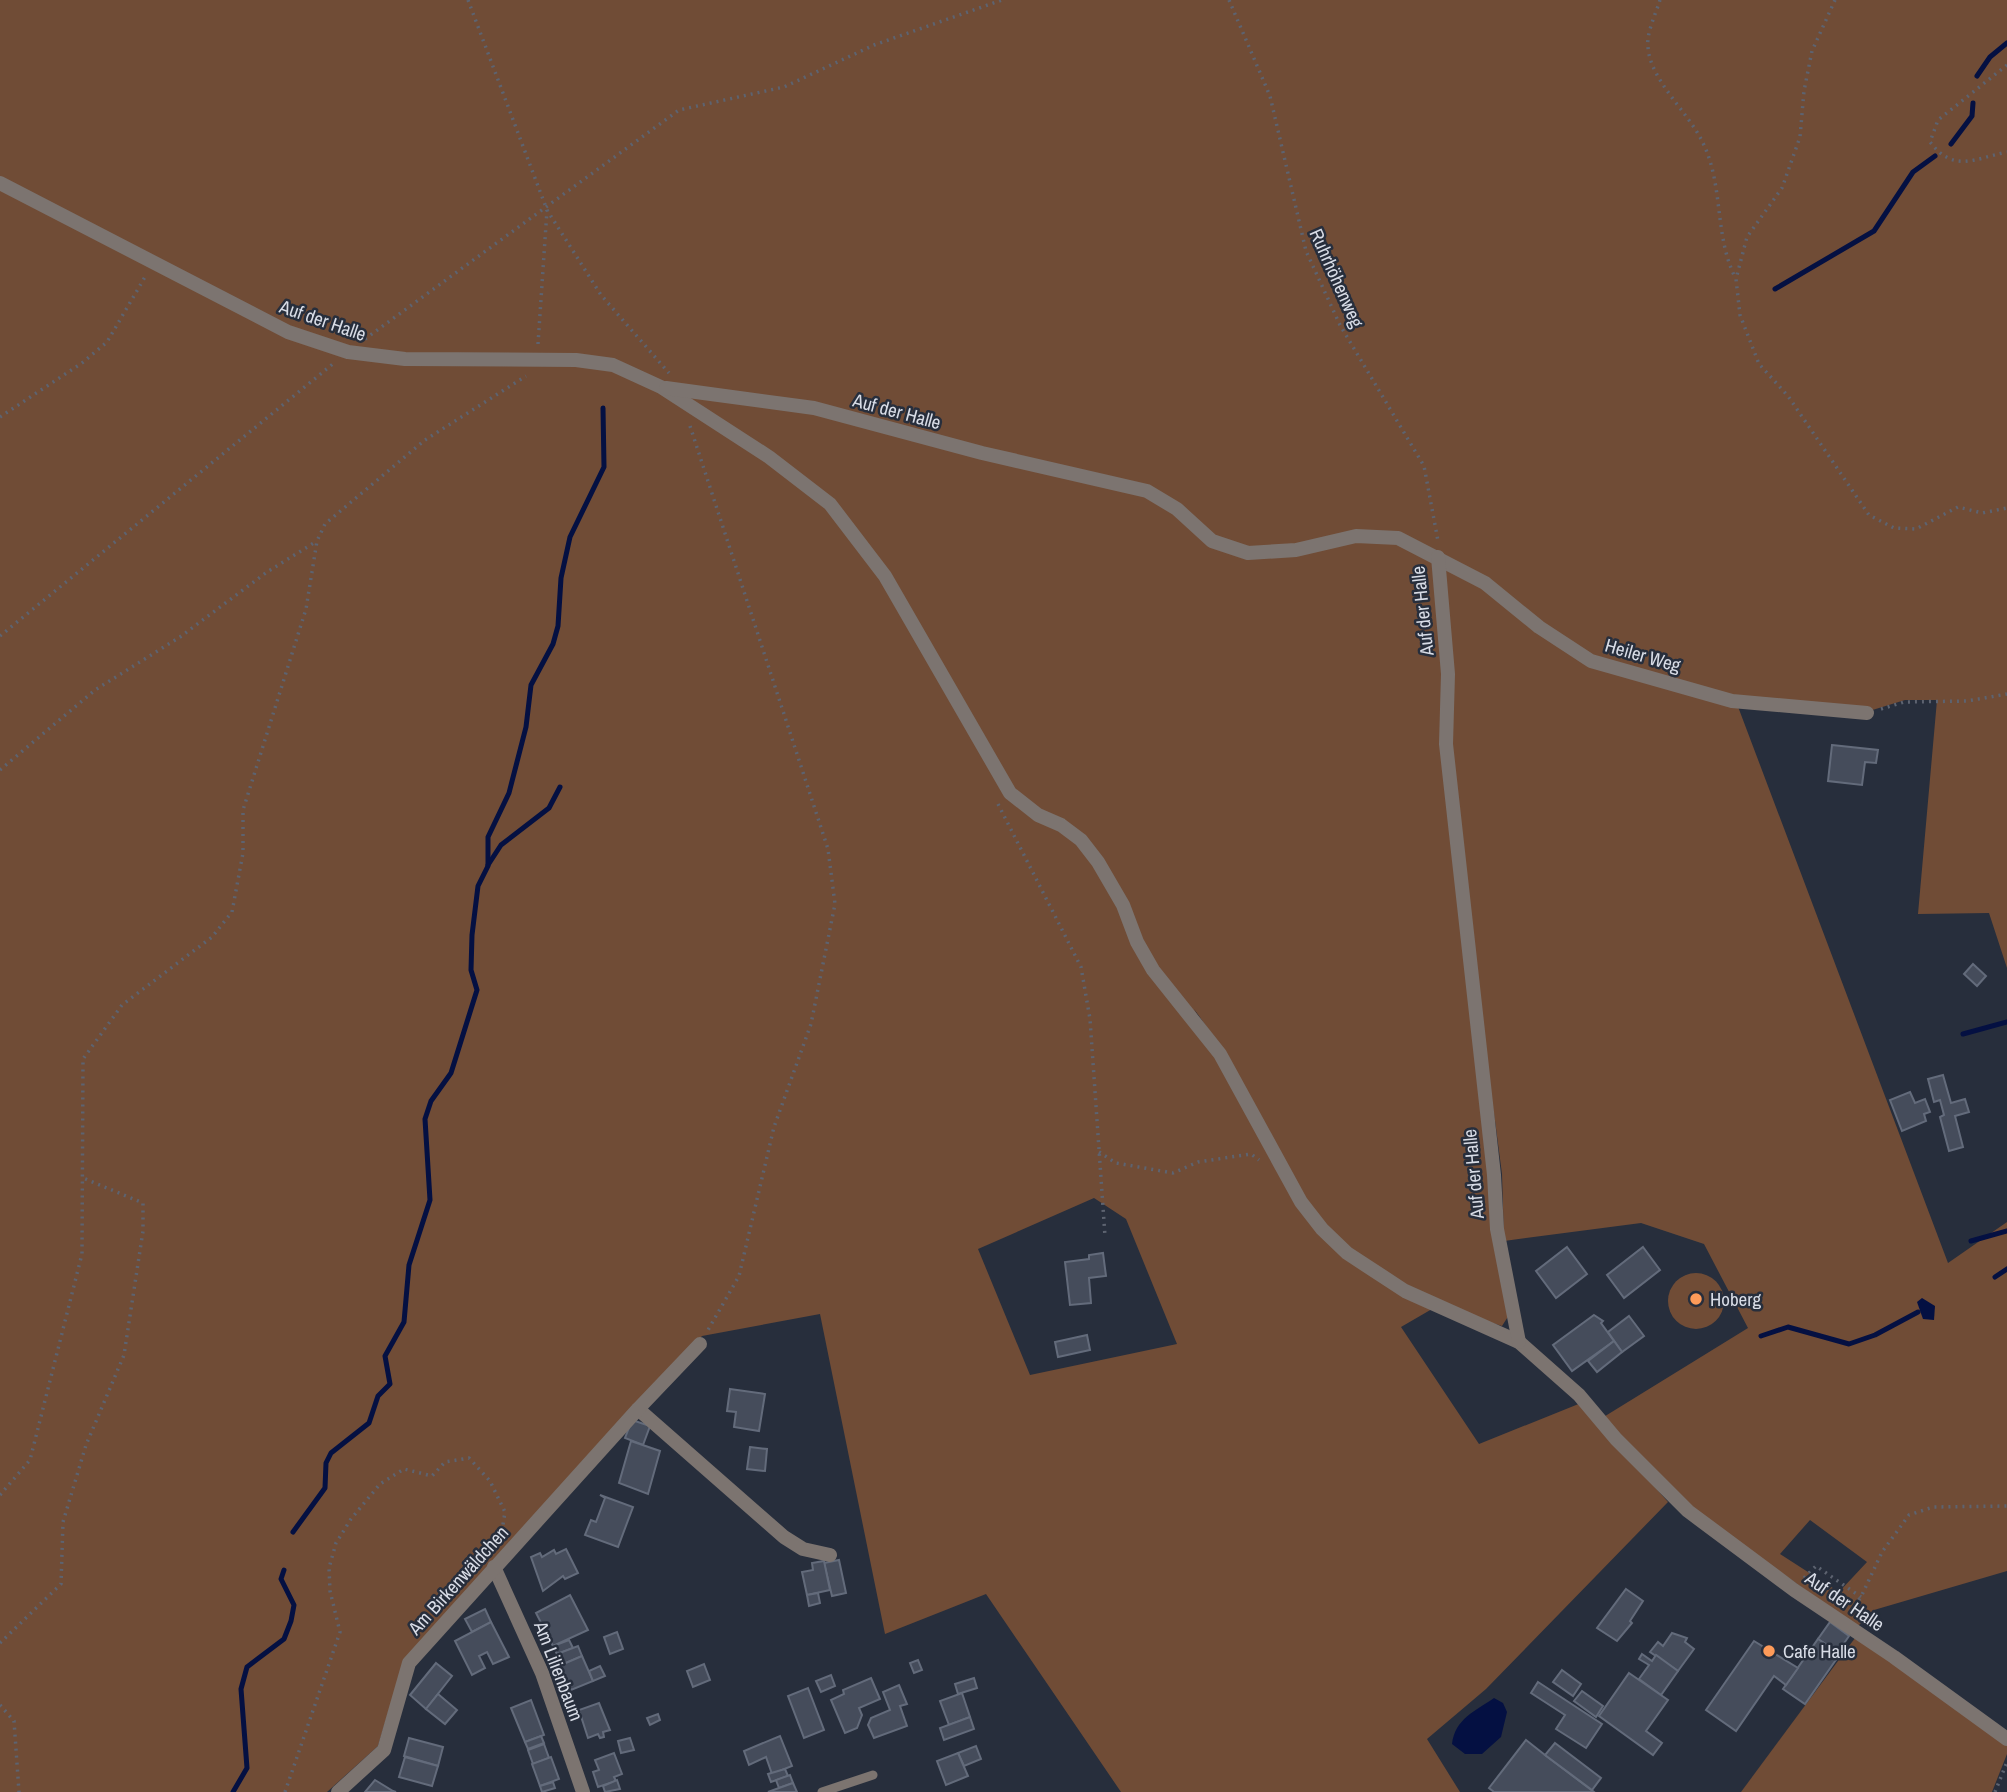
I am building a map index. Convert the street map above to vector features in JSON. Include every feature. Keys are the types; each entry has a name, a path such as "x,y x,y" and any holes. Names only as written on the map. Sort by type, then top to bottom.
{"street":[{"name":"Auf der Halle","path":"0,183 288,332 348,352 381,358 537,360 613,365 684,396 830,504 886,576 1010,793 1038,815 1061,825 1082,840 1098,862 1123,905 1137,942 1153,970 1220,1054 1301,1202 1322,1229 1348,1252 1405,1291 1519,1342 1579,1395 1625,1449 1688,1511 1794,1590 1843,1621 2007,1739"},
{"name":"Auf der Halle","path":"684,396 814,408 982,453 1147,491 1177,509 1212,541 1248,553 1296,550 1356,536 1398,538 1438,557 1448,674 1446,744 1494,1175 1497,1229 1519,1342"},
{"name":"Heiler Weg","path":"1438,557 1485,583 1539,626 1591,661 1732,701 1867,713"},
{"name":"Am Birkenwäldchen","path":"338,1792 384,1750 409,1663 511,1548 700,1344"},
{"path":"638,1409 784,1537 803,1549 830,1555"},
{"name":"Am Lilienbaum","path":"494,1567 542,1673 583,1792"}],"lane":[{"path":"822,1792 873,1775"}],"path":[{"path":"468,0 547,210 601,295 684,396 718,519 828,849 835,904 811,1024 774,1128 739,1276 700,1344"},
{"path":"0,636 348,352 547,210 679,110 784,88 874,45 1002,0"},
{"name":"Ruhrhöhenweg","path":"1229,0 1270,96 1295,212 1321,288 1340,326 1424,466 1435,514 1438,557"},
{"path":"1660,0 1647,47 1660,78 1702,141 1716,178 1728,263 1736,279 1740,315 1759,364 1788,396 1868,515 1894,528 1916,529 1958,507 1982,513 2007,508"},
{"path":"1736,279 1747,237 1782,188 1800,137 1804,91 1812,51 1835,0"},
{"path":"2007,65 1938,120 1930,142 1942,157 1956,163 2007,152"},
{"path":"0,1495 30,1460 82,1254 83,1059 122,1005 212,937 232,912 243,853 243,810 306,609 317,541 324,524 425,440 518,383 533,370 537,360 547,210"},
{"path":"0,416 82,363 107,342 153,263"},
{"path":"0,770 96,690 180,637 267,572 317,541"},
{"path":"1867,713 1904,702 1967,701 2007,694"},
{"path":"993,793 1009,832 1081,967 1090,1019 1105,1236"},
{"path":"1099,1152 1116,1163 1173,1174 1198,1161 1251,1154 1263,1163"},
{"path":"0,1643 61,1584 63,1522 86,1445 124,1354 143,1231 143,1203 83,1178"},
{"path":"285,1792 340,1632 330,1591 329,1568 336,1543 351,1519 380,1484 404,1469 432,1476 445,1462 469,1458 490,1481 505,1512 501,1541 511,1548"},
{"path":"1843,1621 1861,1597 1882,1552 1909,1515 1933,1507 2007,1506"},
{"path":"1794,1590 1816,1566 1861,1597"},
{"path":"0,1705 14,1721 19,1792"},
{"path":"1995,1792 2007,1762"}],"shaded area":[{"path":"0,0 2007,0 2007,968 1989,913 1918,914 1937,700 1905,700 1866,712 1737,704 1948,1263 2007,1222 2007,1571 1874,1610 1857,1627 1680,1500 1602,1418 1748,1328 1704,1244 1641,1223 1504,1241 1502,1174 1494,1113 1509,1315 1502,1326 1440,1303 1382,1271 1325,1227 1288,1172 1228,1062 1194,1009 1314,1223 1432,1309 1401,1327 1479,1444 1581,1403 1668,1502 1486,1689 1427,1739 1460,1792 1121,1792 986,1594 885,1634 820,1314 702,1336 404,1660 378,1746 327,1792 0,1792","holes":["1094,1198 1126,1219 1177,1344 1030,1375 978,1249","1810,1520 1867,1562 1839,1592 1780,1554"]},
{"name":"Hoberg","path":"1690,1273 1702,1273 1712,1277 1720,1285 1724,1301 1720,1317 1712,1325 1702,1329 1690,1329 1680,1325 1672,1317 1668,1307 1668,1295 1672,1285 1680,1277"},
{"path":"1922,1298 1935,1306 1934,1320 1923,1319 1917,1302"},
{"path":"1858,1634 2007,1742 2007,1754 1992,1792 1741,1792"},
{"path":"1494,1698 1503,1703 1507,1712 1501,1737 1482,1754 1465,1754 1452,1744 1457,1728 1467,1716"}],"building":[{"path":"1832,745 1878,750 1876,763 1865,762 1862,785 1828,781"},
{"path":"1973,964 1986,976 1977,986 1964,974"},
{"path":"1943,1075 1951,1103 1965,1099 1969,1112 1955,1116 1963,1147 1949,1151 1940,1117 1944,1115 1940,1100 1934,1102 1928,1079"},
{"path":"1910,1092 1915,1103 1925,1099 1930,1112 1924,1114 1926,1121 1902,1131 1890,1100"},
{"path":"1567,1247 1587,1274 1556,1298 1536,1271"},
{"path":"1643,1247 1660,1270 1624,1298 1607,1275"},
{"path":"1103,1253 1106,1276 1089,1278 1091,1303 1070,1305 1065,1262 1089,1259 1089,1255"},
{"path":"1594,1315 1603,1321 1601,1323 1614,1341 1572,1371 1553,1345"},
{"path":"1629,1316 1644,1336 1622,1352 1608,1332"},
{"path":"1087,1335 1090,1350 1058,1357 1055,1342"},
{"path":"1614,1341 1622,1352 1597,1372 1588,1361"},
{"path":"730,1389 765,1394 759,1431 734,1427 736,1412 727,1411"},
{"path":"632,1420 650,1426 643,1445 625,1438"},
{"path":"631,1441 660,1451 648,1494 619,1483"},
{"path":"750,1447 767,1449 765,1471 747,1469"},
{"path":"600,1495 633,1507 618,1547 585,1535 591,1520 596,1522 605,1498"},
{"path":"566,1549 578,1573 565,1579 563,1576 543,1591 531,1557 540,1553 542,1557 554,1550 556,1554"},
{"path":"839,1560 846,1593 832,1596 824,1563"},
{"path":"824,1561 830,1590 807,1595 802,1572 813,1570 812,1563"},
{"path":"1626,1589 1643,1601 1630,1621 1632,1623 1617,1641 1597,1628"},
{"path":"818,1593 820,1603 809,1606 807,1595"},
{"path":"570,1595 588,1630 553,1646 536,1613"},
{"path":"485,1609 491,1622 472,1632 465,1619"},
{"path":"491,1622 509,1657 493,1664 487,1652 479,1656 485,1668 472,1675 455,1641"},
{"path":"1830,1622 1849,1636 1838,1652 1818,1639"},
{"path":"617,1632 623,1649 610,1654 604,1637"},
{"path":"1672,1633 1687,1638 1685,1642 1694,1649 1678,1671 1650,1652 1658,1642 1663,1646"},
{"path":"1818,1639 1840,1654 1805,1704 1783,1689"},
{"path":"569,1640 573,1648 557,1654 553,1646"},
{"path":"1754,1641 1798,1668 1786,1685 1774,1676 1736,1731 1706,1710"},
{"path":"578,1646 582,1656 561,1665 557,1654"},
{"path":"1642,1654 1652,1661 1656,1655 1678,1671 1661,1695 1639,1679 1649,1665 1639,1659"},
{"path":"582,1656 593,1681 571,1690 561,1665"},
{"path":"918,1660 922,1670 914,1673 910,1663"},
{"path":"436,1663 452,1676 426,1709 410,1695"},
{"path":"704,1664 710,1680 693,1687 687,1671"},
{"path":"600,1666 605,1676 593,1681 589,1671"},
{"path":"1562,1670 1581,1684 1573,1696 1553,1682"},
{"path":"1629,1673 1668,1700 1646,1731 1662,1743 1653,1755 1599,1716"},
{"path":"831,1675 835,1686 821,1692 816,1681"},
{"path":"871,1678 880,1699 859,1708 862,1715 857,1728 845,1733 831,1700 844,1694 843,1690"},
{"path":"974,1678 977,1688 958,1694 955,1684"},
{"path":"1538,1682 1602,1724 1586,1748 1556,1729 1565,1715 1531,1693"},
{"path":"899,1685 907,1704 900,1706 907,1726 874,1738 868,1725 871,1718 890,1710 883,1692"},
{"path":"808,1688 824,1730 804,1738 788,1696"},
{"path":"1582,1691 1603,1706 1596,1717 1574,1701"},
{"path":"962,1693 970,1717 949,1725 940,1701"},
{"path":"438,1694 457,1710 445,1724 426,1709"},
{"path":"531,1700 544,1735 525,1742 511,1708"},
{"path":"599,1703 610,1730 603,1732 604,1737 600,1738 598,1734 588,1738 579,1710"},
{"path":"658,1714 660,1720 650,1725 647,1718"},
{"path":"970,1717 974,1729 944,1740 940,1728"},
{"path":"541,1736 544,1743 528,1749 525,1742"},
{"path":"780,1736 792,1766 772,1774 766,1757 749,1765 744,1751"},
{"path":"409,1738 443,1747 438,1766 404,1756"},
{"path":"630,1738 634,1750 621,1753 618,1741"},
{"path":"1526,1740 1594,1792 1494,1792 1489,1788"},
{"path":"1555,1743 1601,1778 1592,1790 1545,1755"},
{"path":"544,1744 549,1758 533,1764 528,1750"},
{"path":"976,1746 981,1759 964,1766 958,1753"},
{"path":"614,1753 622,1774 614,1777 616,1781 598,1787 593,1772 599,1770 595,1760"},
{"path":"958,1753 968,1776 946,1785 937,1761"},
{"path":"405,1757 438,1766 432,1786 399,1777"},
{"path":"551,1757 559,1779 540,1786 532,1764"},
{"path":"785,1769 788,1776 771,1782 768,1774"},
{"path":"790,1775 793,1783 779,1788 776,1780"},
{"path":"375,1780 393,1791 396,1792 365,1792"},
{"path":"617,1780 620,1789 605,1792 603,1786"},
{"path":"553,1782 555,1788 542,1792 540,1786"},
{"path":"793,1783 797,1792 768,1792 779,1788"}],"waterway":[{"path":"1977,76 1990,57 2007,43"},
{"path":"1951,144 1972,116 1973,103"},
{"path":"1775,289 1874,231 1913,172 1935,156"},
{"path":"293,1532 325,1488 326,1463 331,1453 369,1423 378,1396 390,1384 385,1356 404,1322 409,1265 430,1200 425,1119 431,1101 451,1073 477,990 471,970 472,935 478,886 488,866 488,837 509,793 526,727 531,685 553,644 558,626 561,578 570,537 604,467 603,408"},
{"path":"488,865 501,845 549,808 560,787"},
{"path":"1963,1034 2007,1022"},
{"path":"1971,1241 2007,1231"},
{"path":"1995,1277 2007,1269"},
{"path":"1761,1336 1788,1327 1849,1344 1875,1335 1918,1312"},
{"path":"233,1792 247,1768 241,1689 247,1667 284,1639 291,1621 294,1605 281,1579 284,1570"}],"place":[{"name":"Hoberg","path":"1696,1299"},
{"name":"Cafe Halle","path":"1769,1651"}]}
